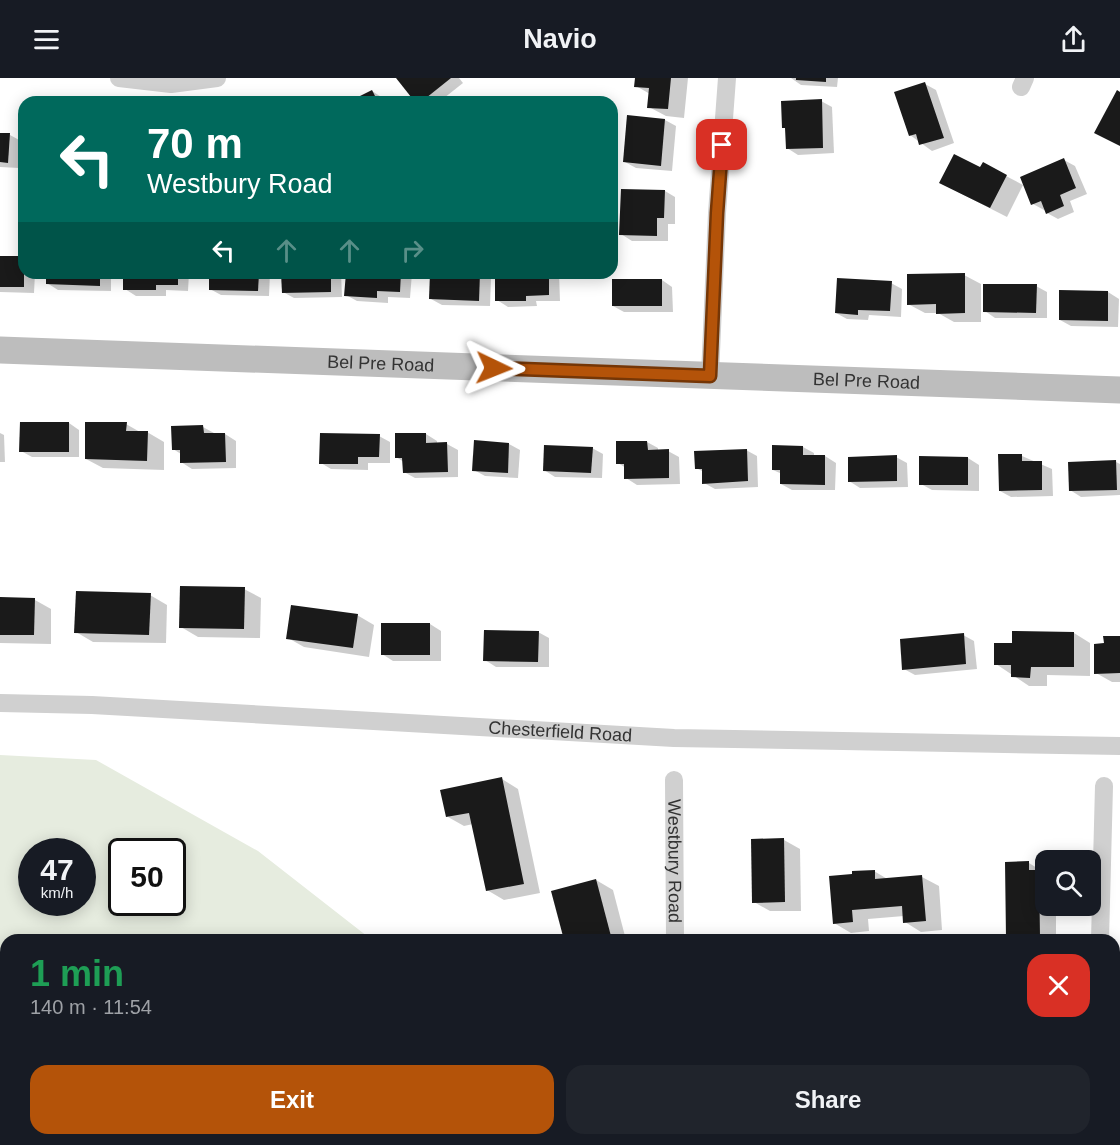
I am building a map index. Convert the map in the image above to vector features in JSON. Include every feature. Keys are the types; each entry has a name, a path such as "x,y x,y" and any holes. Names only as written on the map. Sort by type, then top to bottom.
{"main road":[{"name":"Bel Pre Road","path":"0,350 1120,390"}],"street":[{"path":"119,78 171,84 217,78"},
{"path":"710,376 717,213 727,78"},
{"name":"Chesterfield Road","path":"0,703 92,705 674,738 1120,746"},
{"name":"Westbury Road","path":"674,780 675,934"},
{"path":"1100,934 1104,786"}],"shaded area":[{"path":"0,755 96,760 258,851 364,934 0,934"}],"building":[{"path":"396,78 451,78 428,96 410,96"},
{"path":"635,78 671,78 668,109 647,108 649,88 634,87"},
{"path":"796,78 826,78 826,82 796,80"},
{"path":"925,82 944,138 919,145 916,134 909,136 894,92"},
{"path":"372,90 375,96 360,96"},
{"path":"1117,90 1120,92 1120,146 1094,133"},
{"path":"822,99 823,148 786,149 785,128 782,128 781,101"},
{"path":"627,115 665,119 661,166 623,162"},
{"path":"0,133 10,133 8,163 0,162"},
{"path":"954,154 980,167 983,162 1007,175 990,208 939,183"},
{"path":"1064,158 1076,188 1060,195 1064,206 1046,214 1041,201 1031,205 1020,177"},
{"path":"621,189 665,190 664,218 657,218 657,236 619,235"},
{"path":"0,256 18,256 18,279 24,279 24,287 0,287"},
{"path":"965,273 965,313 936,314 936,304 907,305 907,274"},
{"path":"837,278 892,281 890,311 858,310 858,315 835,313"},
{"path":"46,279 100,279 100,286 46,284"},
{"path":"123,279 178,279 178,285 156,285 156,290 123,290"},
{"path":"209,279 259,279 258,291 209,290"},
{"path":"281,279 331,279 331,292 282,293"},
{"path":"345,279 401,279 400,292 377,291 377,298 344,296"},
{"path":"430,279 480,279 479,301 429,299"},
{"path":"495,279 549,279 549,295 526,296 526,301 495,301"},
{"path":"612,279 662,279 662,306 612,306"},
{"path":"983,284 1037,284 1036,313 983,312"},
{"path":"1059,290 1108,291 1108,321 1059,320"},
{"path":"20,422 69,422 69,452 19,452"},
{"path":"85,422 127,422 126,431 148,431 147,461 85,459"},
{"path":"203,425 204,433 225,433 226,462 180,463 180,450 172,450 171,426"},
{"path":"320,433 380,434 379,457 358,457 358,464 319,464"},
{"path":"395,433 426,433 426,443 447,442 448,472 403,473 402,458 395,458"},
{"path":"474,440 509,443 508,473 472,471"},
{"path":"616,441 647,441 648,450 669,449 669,478 624,479 624,464 616,464"},
{"path":"544,445 593,447 591,473 543,471"},
{"path":"772,445 803,446 803,455 825,455 825,485 780,484 780,470 772,470"},
{"path":"747,449 748,481 702,484 702,469 695,469 694,451"},
{"path":"998,454 1022,454 1022,461 1042,461 1042,490 999,491"},
{"path":"897,455 897,481 848,482 848,457"},
{"path":"919,456 968,457 968,485 919,485"},
{"path":"1116,460 1117,490 1069,491 1068,462"},
{"path":"180,586 245,587 244,629 179,628"},
{"path":"76,591 151,593 149,635 74,633"},
{"path":"0,597 35,598 34,635 0,635"},
{"path":"291,605 358,614 353,648 286,639"},
{"path":"381,623 430,623 430,655 381,655"},
{"path":"484,630 539,631 538,662 483,661"},
{"path":"1012,631 1074,632 1074,667 1031,667 1030,678 1011,677 1011,665 994,665 994,643 1012,643"},
{"path":"964,633 966,664 902,670 900,639"},
{"path":"1103,636 1120,636 1120,673 1094,674 1094,644 1104,643"},
{"path":"502,777 524,884 486,891 469,813 446,817 440,790"},
{"path":"784,838 785,902 752,903 751,839"},
{"path":"1029,861 1029,870 1035,870 1035,916 1040,916 1040,934 1006,934 1005,862"},
{"path":"875,870 875,879 922,875 926,921 903,923 902,906 852,910 853,922 833,924 829,876 852,874 852,871"},
{"path":"596,879 610,934 562,934 551,891"}],"route":[{"path":"494,368 710,376 722,145"}]}
